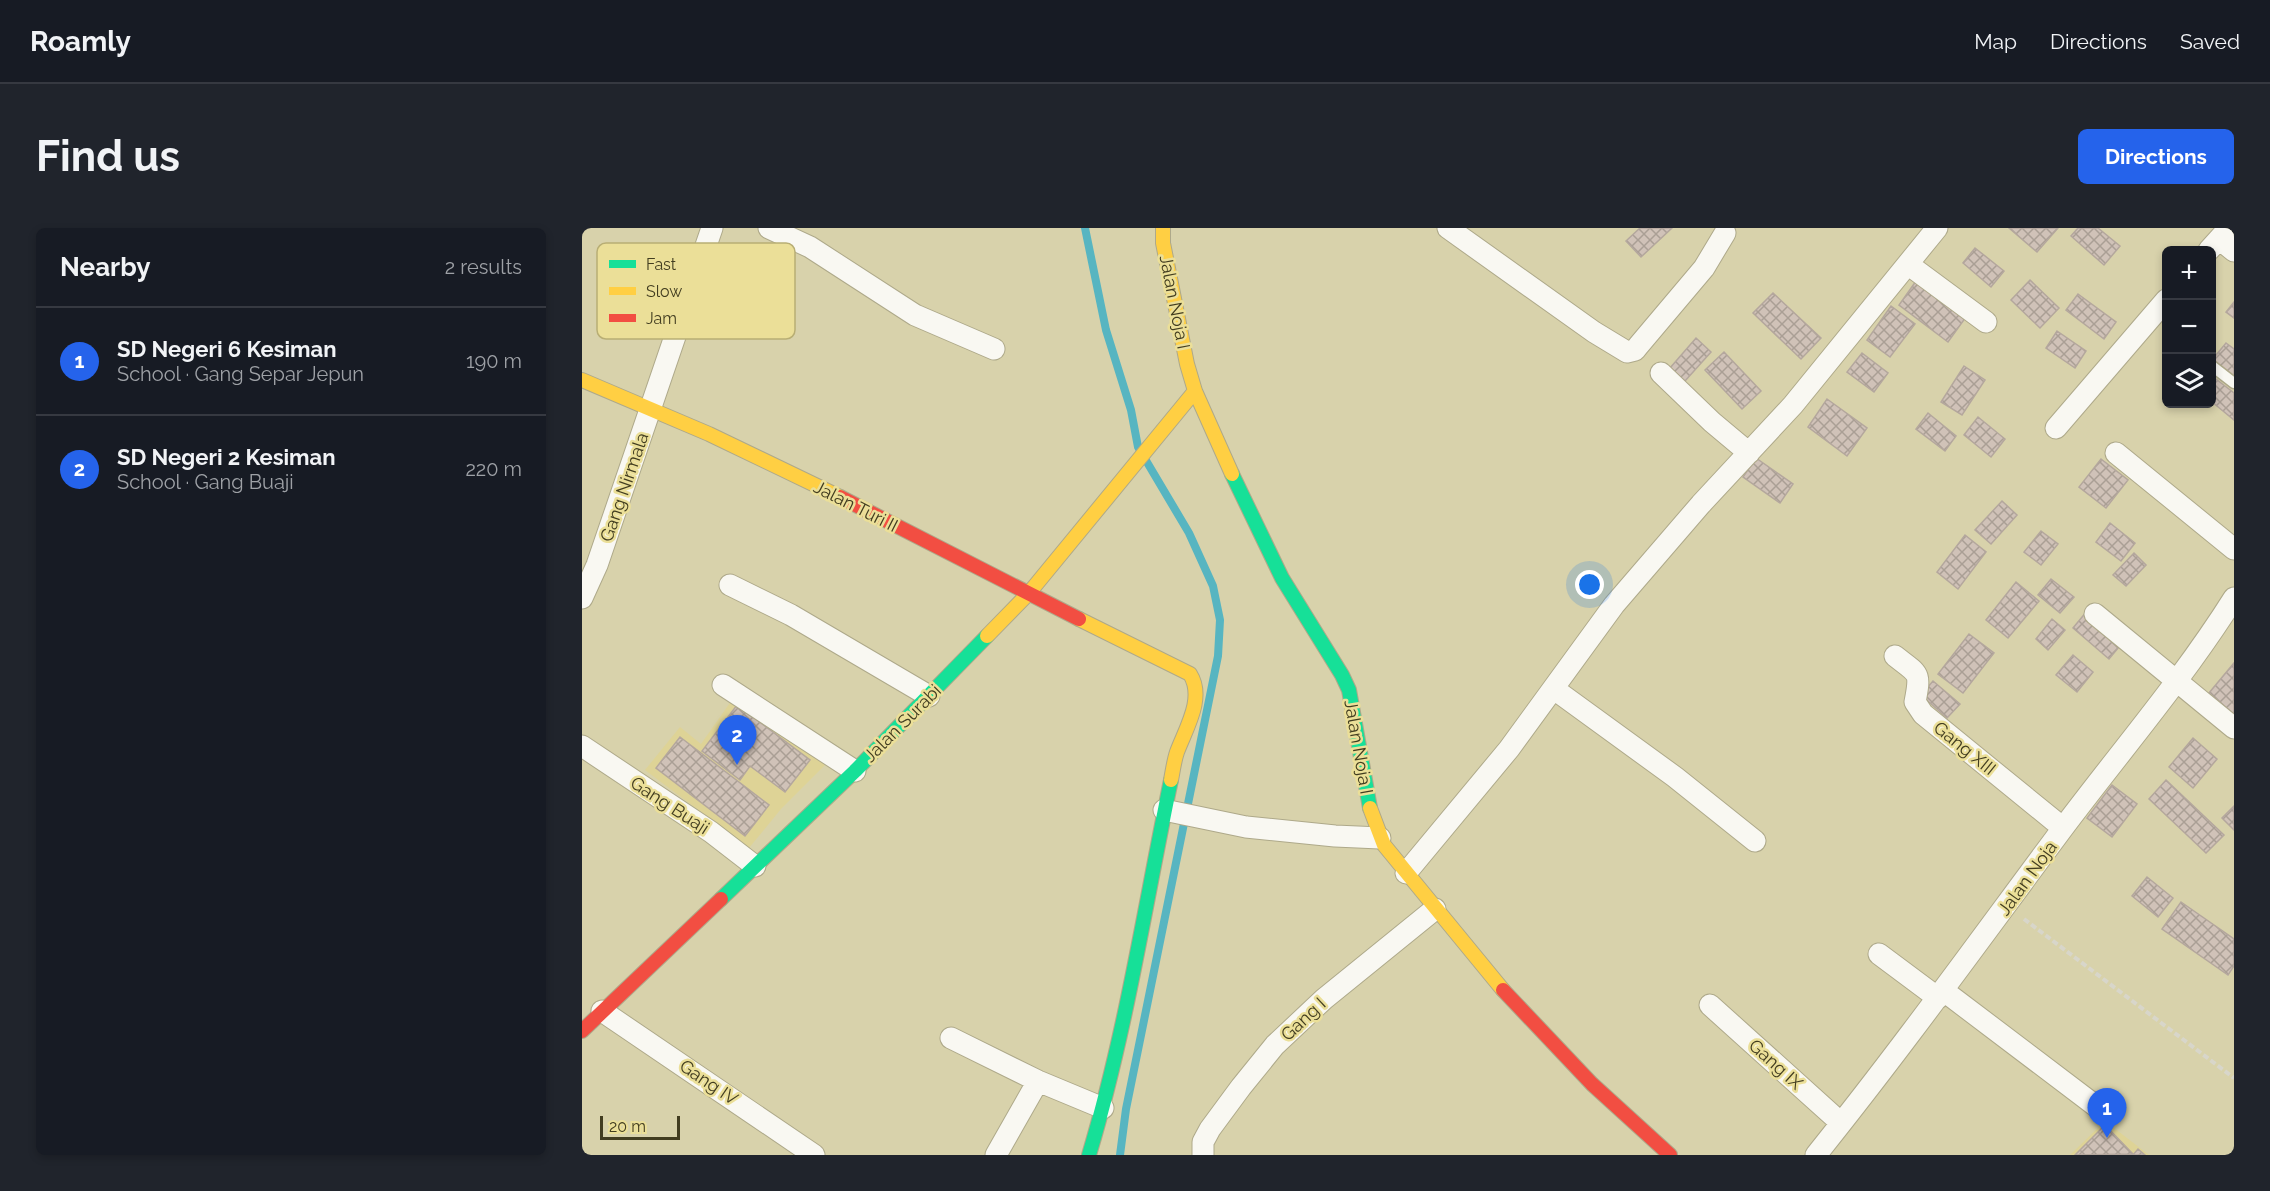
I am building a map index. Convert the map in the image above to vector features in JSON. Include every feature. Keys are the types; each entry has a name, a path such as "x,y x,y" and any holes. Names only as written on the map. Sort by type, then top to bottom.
{"street":[{"name":"Gang Nirmala","path":"707,243 712,228"},
{"path":"769,228 810,247 915,315 994,349"},
{"name":"Jalan Noja I","path":"1163,228 1163,243 1187,364 1195,391 1243,500 1282,578 1349,690 1367,797 1380,838 1435,909 1561,1053 1632,1122 1670,1155"},
{"path":"1448,228 1585,326 1628,352 1640,345 1704,268 1725,233"},
{"path":"1406,873 1502,758 1614,604 1793,405 1909,265 1931,230"},
{"path":"1909,265 1986,322"},
{"path":"2056,428 2162,305"},
{"name":"Gang Nirmala","path":"582,598 597,565 675,339"},
{"path":"1661,373 1712,422 1749,453"},
{"name":"Jalan Turi II","path":"582,380 652,409 832,493 1190,674 1197,686 1190,718 1177,752 1169,811 1118,1047 1089,1155"},
{"name":"Jalan Surabi","path":"582,1031 855,771 1029,594 1195,391"},
{"path":"2116,453 2234,549"},
{"path":"730,585 790,615 929,696"},
{"name":"Jalan Noja","path":"1816,1155 1941,995 2063,828 2177,679 2234,598"},
{"path":"2095,614 2234,728"},
{"name":"Gang XIII","path":"1895,656 1918,674 1915,702 1923,714 2063,828"},
{"path":"723,686 855,771"},
{"path":"1554,689 1675,777 1755,841"},
{"name":"Gang Buaji","path":"582,746 711,832 755,866"},
{"path":"1169,811 1216,821 1292,832 1380,838"},
{"name":"Gang I","path":"1203,1155 1203,1142 1210,1129 1275,1045 1324,999 1435,909"},
{"path":"1879,954 1941,995 2105,1113"},
{"name":"Gang IX","path":"1710,1005 1841,1123"},
{"name":"Gang IV","path":"602,1011 814,1155"},
{"path":"951,1038 1038,1081 1103,1108"},
{"path":"996,1155 1038,1081"}],"lane":[{"path":"2216,370 2234,383"}],"path":[{"path":"2006,906 2234,1078"}],"shaded area":[{"path":"739,690 830,760 781,809 749,848 645,770 680,727 701,744"},
{"path":"2105,1121 2149,1155 2070,1155"}],"building":[{"path":"1640,228 1672,228 1641,257 1626,241"},
{"path":"2009,228 2058,228 2037,252"},
{"path":"2078,228 2098,228 2120,246 2104,265 2071,236"},
{"path":"1975,248 2004,271 1991,287 1963,263"},
{"path":"2030,280 2059,308 2040,328 2011,300"},
{"path":"1916,281 1966,317 1948,342 1899,305"},
{"path":"1773,293 1821,338 1801,359 1753,313"},
{"path":"2078,294 2116,322 2104,339 2066,310"},
{"path":"2234,302 2234,318 2226,312"},
{"path":"1891,306 1915,324 1890,357 1867,340"},
{"path":"2057,331 2086,351 2075,368 2046,348"},
{"path":"1696,338 1711,352 1685,381 1670,368"},
{"path":"2226,343 2234,349 2234,377 2216,363 2216,355"},
{"path":"1724,352 1761,391 1742,409 1705,370"},
{"path":"1862,353 1888,373 1874,392 1847,372"},
{"path":"1964,366 1985,380 1962,415 1941,402"},
{"path":"2216,379 2234,393 2234,420 2216,405"},
{"path":"1827,399 1867,428 1847,456 1808,427"},
{"path":"1928,413 1956,436 1945,451 1916,429"},
{"path":"1978,417 2005,439 1991,457 1964,435"},
{"path":"1756,458 1793,484 1780,503 1743,477"},
{"path":"2101,459 2128,480 2106,508 2079,487"},
{"path":"2002,501 2017,515 1991,544 1975,530"},
{"path":"2110,523 2135,543 2121,561 2096,542"},
{"path":"2041,531 2058,544 2041,565 2024,552"},
{"path":"1965,535 1986,552 1958,589 1937,572"},
{"path":"2134,553 2146,565 2126,586 2113,575"},
{"path":"2051,579 2074,597 2060,613 2038,595"},
{"path":"2016,582 2039,601 2008,638 1986,620"},
{"path":"2087,611 2123,642 2109,659 2073,628"},
{"path":"2052,619 2065,630 2048,650 2036,639"},
{"path":"1969,634 1994,653 1963,693 1938,674"},
{"path":"2073,655 2093,672 2077,692 2056,675"},
{"path":"2234,663 2234,714 2209,693"},
{"path":"1933,681 1960,704 1947,718 1921,695"},
{"path":"737,705 810,760 785,792 750,766 740,780 702,751"},
{"path":"680,737 769,805 745,836 656,768"},
{"path":"2193,738 2217,759 2193,788 2169,767"},
{"path":"2166,780 2224,835 2206,853 2149,799"},
{"path":"2112,785 2137,804 2112,837 2087,818"},
{"path":"2234,806 2234,830 2222,818"},
{"path":"2147,877 2173,898 2158,917 2132,896"},
{"path":"2181,902 2234,939 2234,966 2228,975 2162,929"},
{"path":"2105,1125 2133,1154 2075,1155"},
{"path":"2138,1149 2145,1155 2133,1155"}],"waterway":[{"path":"1085,228 1106,330 1131,410 1138,447 1189,533 1213,586 1220,620 1218,656 1126,1109 1120,1155"}],"traffic: fast":[{"path":"1232,474 1282,578 1349,690 1370,808"},
{"path":"721,899 855,771 987,636"},
{"path":"1089,1155 1114,1062 1171,780"}],"traffic: slow":[{"path":"1163,228 1163,243 1187,364 1195,391 1232,474"},
{"path":"582,380 709,434 840,497"},
{"path":"987,636 1029,593 1195,391"},
{"path":"1079,619 1190,674 1196,693 1195,703 1177,752 1171,780"},
{"path":"1370,808 1384,845 1503,990"}],"traffic: jam":[{"path":"840,497 1079,619"},
{"path":"582,1031 721,899"},
{"path":"1503,990 1592,1084 1670,1155"}],"place":[{"name":"SD Negeri 2 Kesiman","path":"737,765"},
{"name":"SD Negeri 6 Kesiman","path":"2107,1138"}]}
